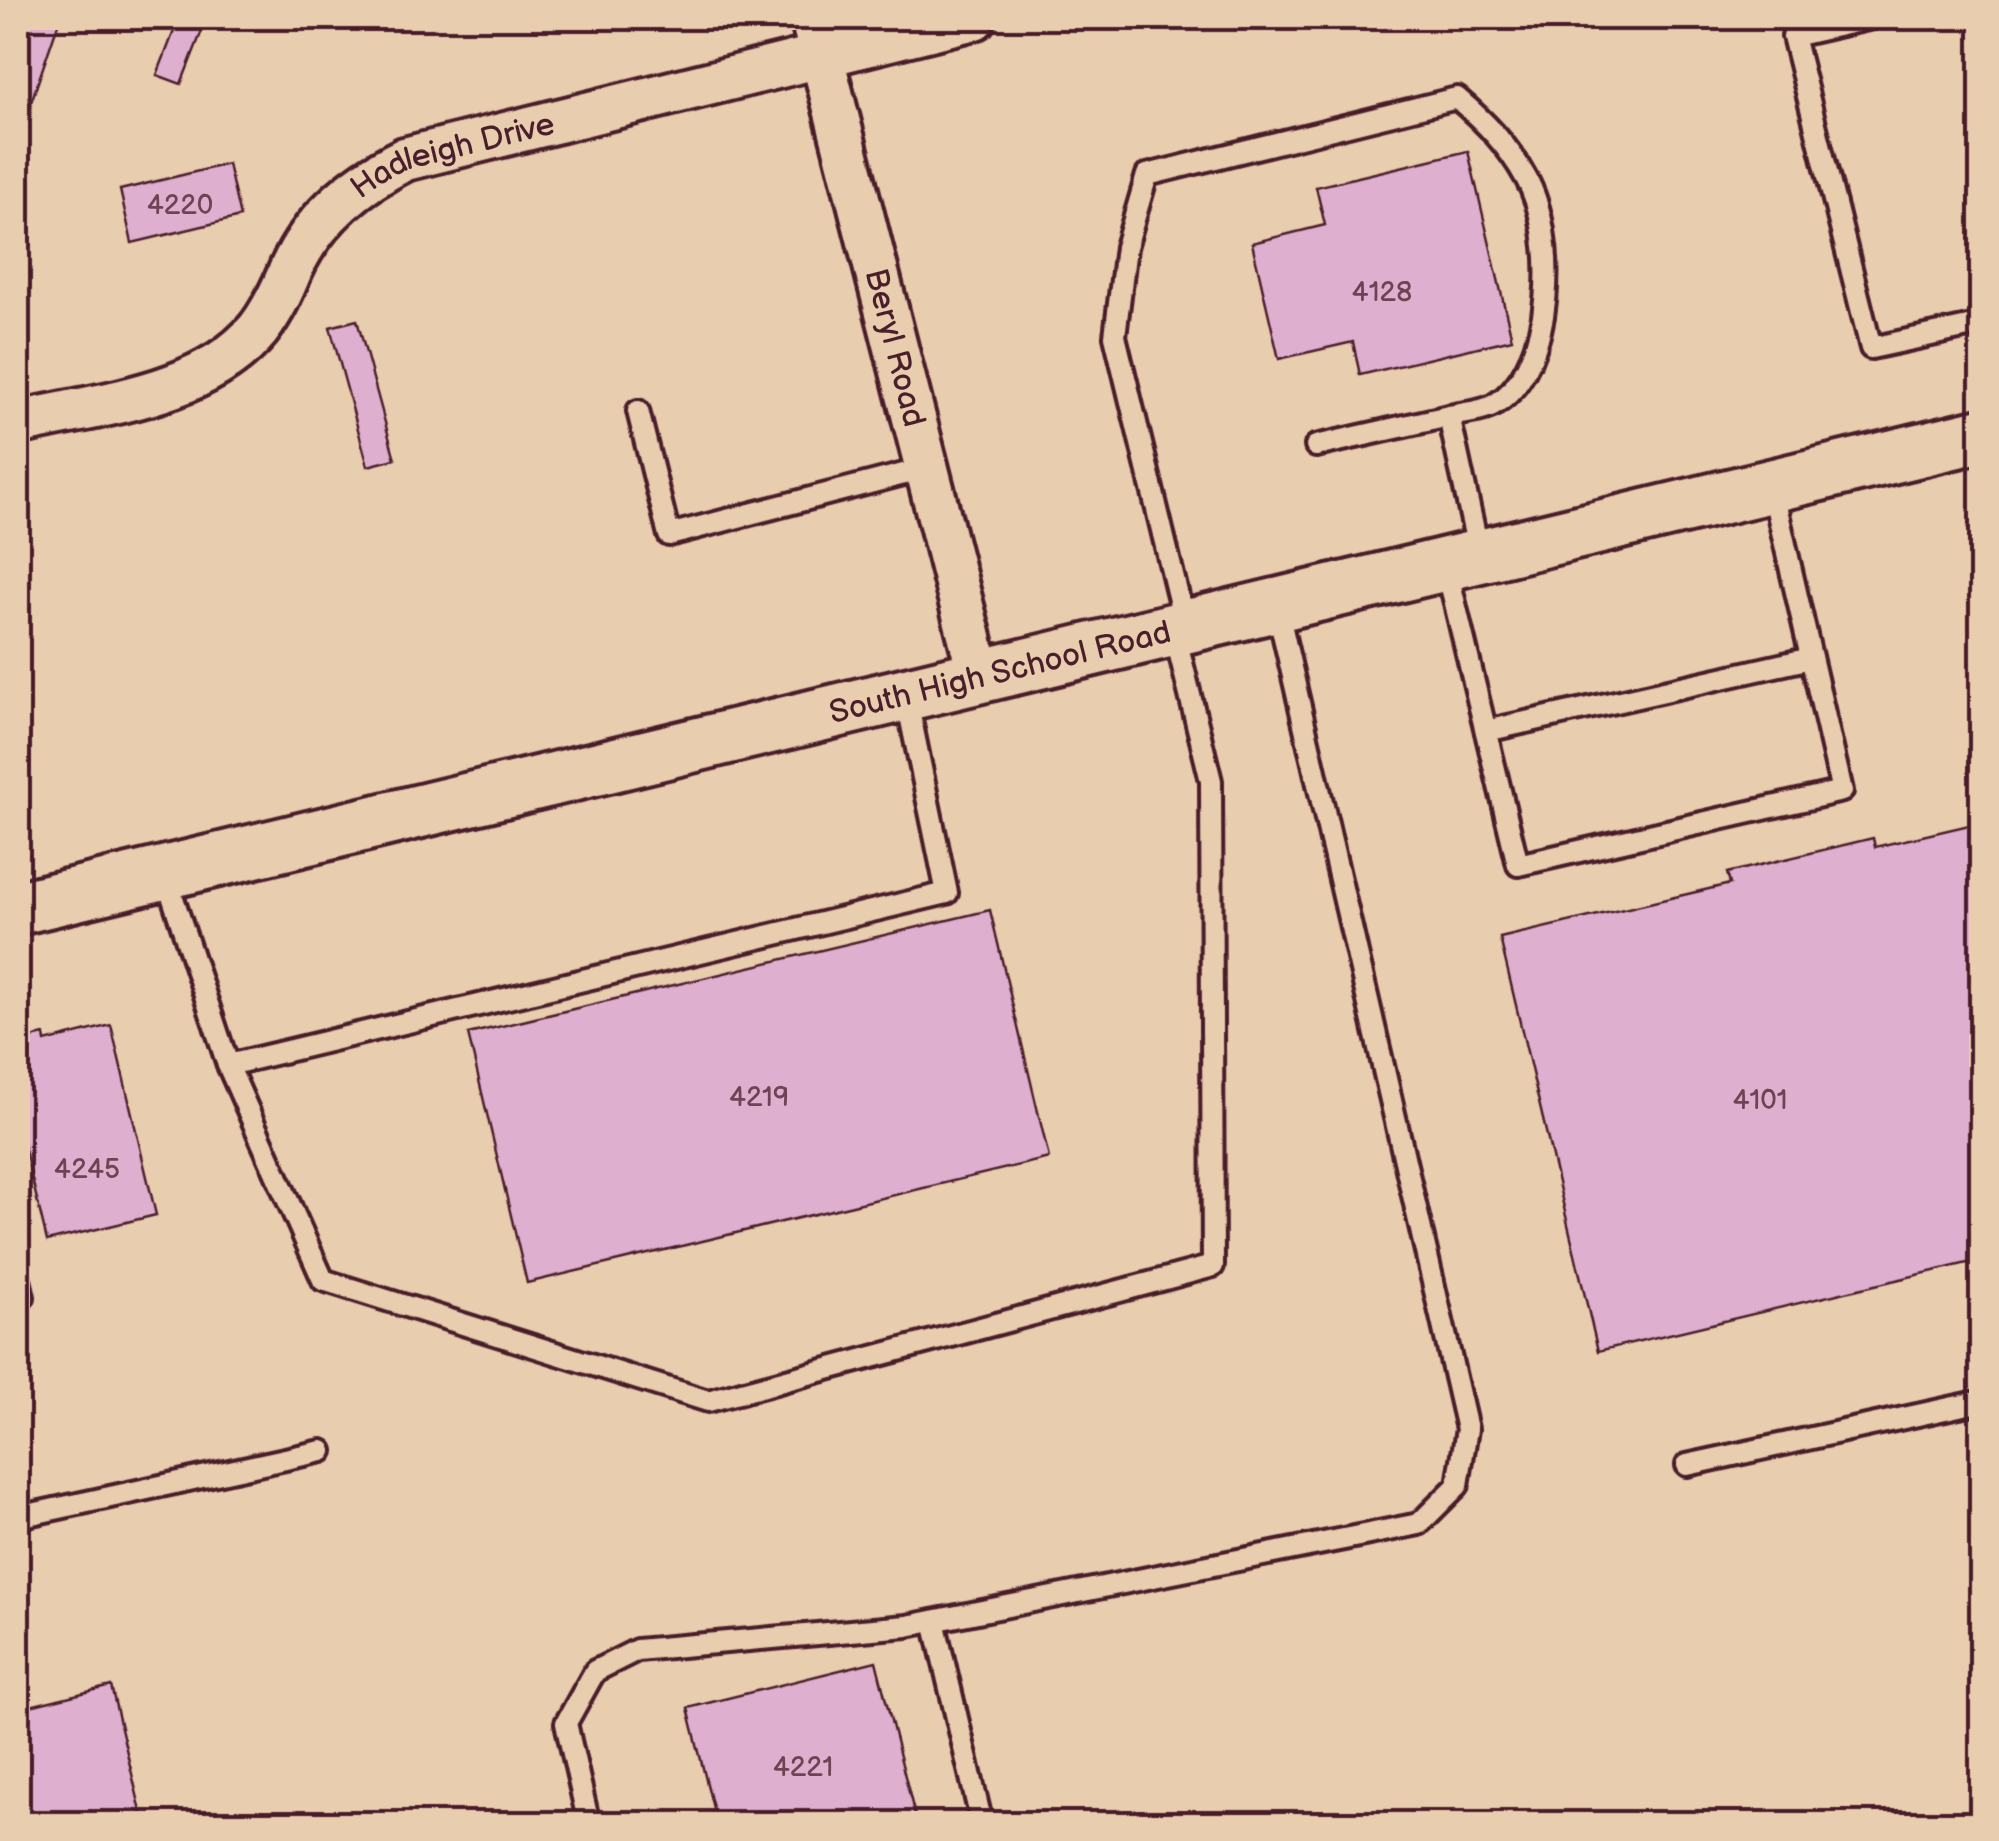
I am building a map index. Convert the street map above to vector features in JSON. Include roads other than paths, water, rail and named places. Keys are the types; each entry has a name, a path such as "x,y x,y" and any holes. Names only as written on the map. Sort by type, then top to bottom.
{"street":[{"name":"Hadleigh Drive","path":"18,423 169,387 218,364 258,330 320,222 360,185 405,159 817,35 974,18"},
{"name":"Beryl Road","path":"817,35 980,677"},
{"name":"South High School Road","path":"18,908 1982,436"}],"lane":[{"path":"1872,18 1792,36 1871,348 1982,324"},
{"path":"165,872 228,1065 323,1280 708,1401 1212,1266 1210,781 1115,336 1126,247 1147,174 1457,98 1498,133 1529,182 1546,240 1547,302 1528,366 1494,405 1316,446"},
{"path":"638,411 669,535 927,468"},
{"path":"1450,416 1463,560 1486,731 1518,865 1842,791 1772,486"},
{"path":"589,1824 566,1723 594,1670 637,1650 934,1620 1419,1524 1458,1485 1468,1429 1276,606"},
{"path":"1486,731 1811,658"},
{"path":"228,1065 947,893 905,694"},
{"path":"18,1275 23,1298"},
{"path":"1688,1466 1982,1401"},
{"path":"18,1517 322,1450"},
{"path":"934,1620 982,1824"}]}
